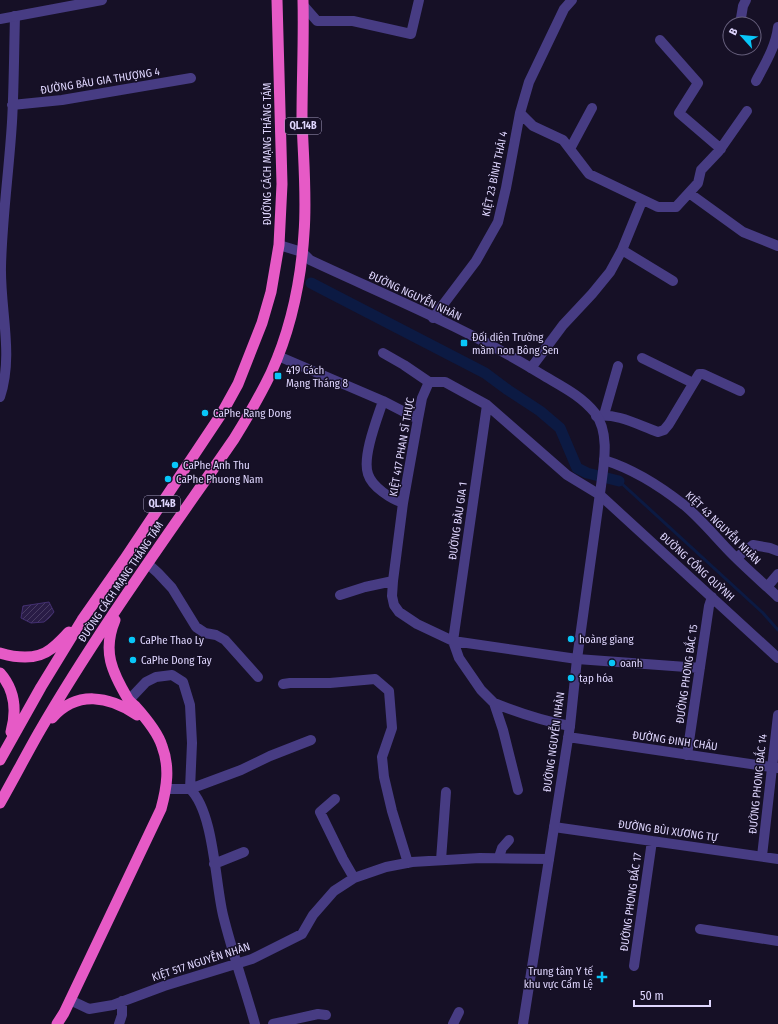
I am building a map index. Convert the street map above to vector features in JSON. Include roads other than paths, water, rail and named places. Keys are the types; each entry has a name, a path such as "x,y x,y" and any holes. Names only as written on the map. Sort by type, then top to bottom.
{"highway":[{"name":"ĐƯỜNG CÁCH MẠNG THÁNG TÁM","path":"0,760 41,687 82,620 124,560 217,420 238,384 262,323 271,292 279,245 282,184 277,0"},
{"name":"ĐƯỜNG CÁCH MẠNG THÁNG TÁM","path":"0,803 38,733 123,599 234,440 271,374 278,356 294,306 302,252 305,207 302,83 303,3"},
{"path":"57,1024 63,1018 70,1000 161,809 168,777 167,762 162,745 146,721 129,700 111,667 108,653 111,628 123,599"},
{"path":"0,653 18,657 39,655 51,649 82,620"},
{"path":"0,673 6,680 12,692 15,708 14,721 7,747"},
{"path":"38,733 58,711 70,704 87,699 97,699 118,704 128,708 146,721"}],"street":[{"path":"0,19 102,0"},
{"path":"303,3 316,21 353,21 410,34 419,0"},
{"name":"KIỆT 23 BÌNH THÁI 4","path":"433,318 476,261 498,222 520,113 529,82 564,9 572,0"},
{"path":"741,16 743,6 746,0"},
{"path":"0,397 5,383 6,356 6,328 0,285 1,237 12,122 15,16"},
{"path":"756,81 768,60 778,26"},
{"path":"660,40 698,83 679,113 721,149"},
{"name":"ĐƯỜNG BÀU GIA THƯỢNG 4","path":"12,105 70,99 191,78"},
{"path":"570,149 592,108"},
{"path":"520,113 533,126 563,140 589,174 658,207 676,207 698,183 701,170 721,149 747,111"},
{"path":"690,192 743,232 778,246"},
{"path":"531,368 563,324 592,294 610,272 622,250 642,200"},
{"name":"ĐƯỜNG NGUYỄN NHÀN","path":"279,245 302,252 310,260 508,354 568,390 600,415 604,437 604,462 601,490 570,726 523,1024"},
{"path":"622,250 673,281"},
{"path":"383,353 429,382 445,382 487,405"},
{"path":"278,356 383,401 418,419"},
{"path":"642,358 696,378"},
{"path":"618,366 600,415 616,416 658,432 664,430 669,424 696,378 703,374 740,391"},
{"name":"KIỆT 417 PHAN SĨ THỰC","path":"429,382 422,398 418,419 393,581 392,596 394,605 399,612 417,624 453,641 578,659 700,668"},
{"path":"383,401 370,442 367,464 368,474 370,480 381,491 393,500 404,503"},
{"name":"ĐƯỜNG CỐNG QUỲNH","path":"487,405 567,475 601,490 778,658"},
{"name":"ĐƯỜNG BÀU GIA 1","path":"453,641 487,405"},
{"name":"KIỆT 43 NGUYỄN NHÀN","path":"604,462 623,466 653,483 683,505 736,558 778,597"},
{"path":"736,558 752,545 778,551"},
{"path":"148,564 172,588 196,627 205,633 225,640 258,677"},
{"path":"767,587 778,574"},
{"path":"340,595 365,587 393,581"},
{"name":"ĐƯỜNG PHONG BẮC 15","path":"687,755 709,606 712,597"},
{"path":"453,641 458,658 481,690 494,704 504,730 518,790"},
{"path":"129,700 146,682 156,677 172,675 182,682 190,705 192,743 190,789 195,794 205,816 211,841 223,914 255,1024"},
{"path":"283,684 330,683 375,679 389,691 392,728 382,757 384,777 392,810 410,862"},
{"path":"494,704 528,716 570,726"},
{"name":"ĐƯỜNG PHONG BẮC 14","path":"762,856 775,767 778,714"},
{"name":"ĐƯỜNG ĐINH CHÂU","path":"568,737 775,767"},
{"path":"166,789 190,789 241,770 270,756 311,740"},
{"path":"441,860 446,792"},
{"path":"335,799 320,812 354,878"},
{"name":"ĐƯỜNG BÙI XƯƠNG TỰ","path":"554,827 778,859"},
{"path":"499,857 502,848 509,840"},
{"name":"ĐƯỜNG PHONG BẮC 17","path":"634,966 652,841"},
{"path":"214,864 244,852"},
{"name":"KIỆT 517 NGUYỄN NHÀN","path":"70,1000 89,1009 113,1005 164,986 252,959 302,934 313,915 334,891 354,878 386,867 410,862 499,857 549,859"},
{"path":"700,929 778,941"},
{"path":"119,1024 122,1015 122,1001"},
{"path":"454,1024 459,1012"},
{"path":"273,1024 318,1014 326,1014"}],"waterway":[{"path":"311,283 485,373 540,411 560,428 577,468 587,473 619,481"},
{"path":"619,481 763,613 778,630"}],"place":[{"name":"Đối diện Trường mầm non Bông Sen","path":"464,343"},
{"name":"419 Cách Mạng Tháng 8","path":"278,376"},
{"name":"CaPhe Rang Dong","path":"205,413"},
{"name":"CaPhe Anh Thu","path":"175,465"},
{"name":"CaPhe Phuong Nam","path":"168,479"},
{"name":"hoàng giang","path":"571,639"},
{"name":"CaPhe Thao Ly","path":"132,640"},
{"name":"CaPhe Dong Tay","path":"133,660"},
{"name":"oanh","path":"612,663"},
{"name":"tạp hóa","path":"571,678"},
{"name":"Trung tâm Y tế khu vực Cẩm Lệ","path":"602,977"}]}
